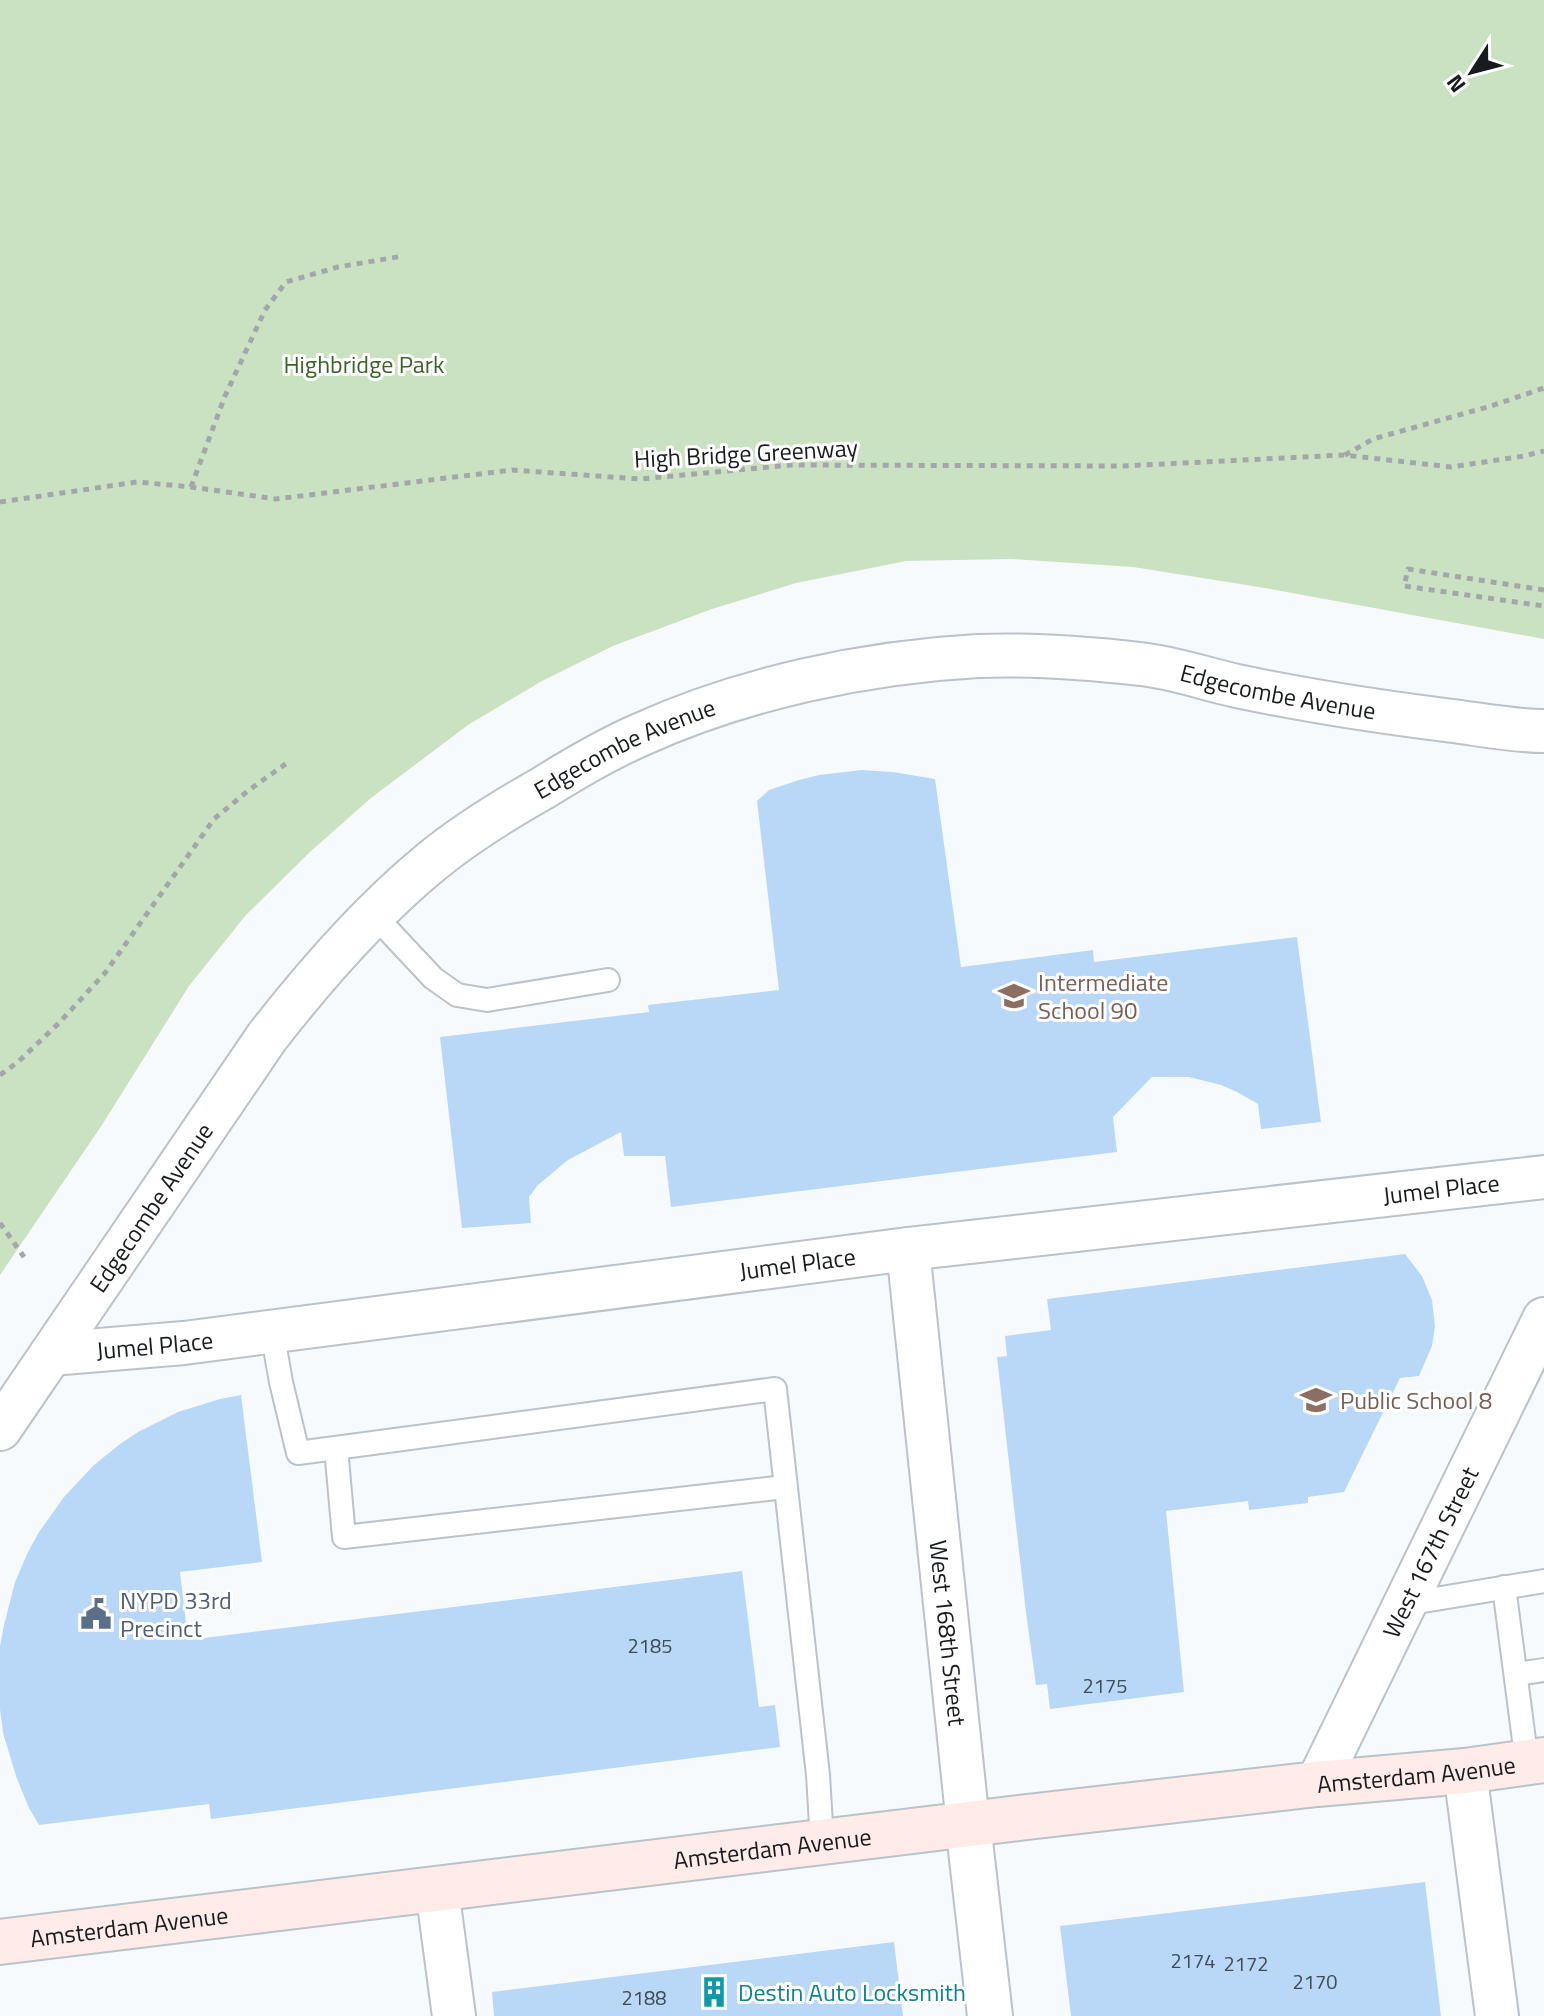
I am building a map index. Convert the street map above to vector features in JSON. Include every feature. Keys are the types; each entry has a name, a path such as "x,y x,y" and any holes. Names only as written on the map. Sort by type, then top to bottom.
{"main road":[{"name":"Amsterdam Avenue","path":"0,1942 822,1841 1536,1762"}],"street":[{"name":"Edgecombe Avenue","path":"0,1429 267,1037 313,979 430,862 478,827 589,760 642,734 701,710 831,675 978,656 1144,664 1361,710 1544,731"},
{"name":"Jumel Place","path":"51,1354 184,1343 908,1249 1544,1177"},
{"name":"West 168th Street","path":"908,1249 990,2016"},
{"name":"West 167th Street","path":"1317,1784 1544,1319"},
{"path":"1465,1771 1497,2016"},
{"path":"437,1889 454,2016"}],"lane":[{"path":"374,915 433,978 457,995 487,1000 608,980"},
{"path":"272,1331 298,1453 775,1389 818,1775 822,1841"},
{"path":"336,1448 344,1537 785,1487"},
{"path":"1405,1604 1544,1581"},
{"path":"1504,1587 1516,1674 1536,1762"},
{"path":"1516,1674 1544,1670"}],"path":[{"path":"191,487 238,367 265,310 286,282 338,267 403,256"},
{"path":"1344,455 1373,439 1544,388"},
{"name":"High Bridge Greenway","path":"0,502 137,482 276,499 512,470 640,479 792,465 1123,466 1344,455 1451,467 1544,451"},
{"path":"1544,590 1408,569 1404,586 1544,606"},
{"path":"0,1075 59,1023 105,973 214,819 287,763"},
{"path":"0,1223 24,1257"}],"green space":[{"name":"Highbridge Park","path":"0,0 1544,0 1544,639 1133,567 1011,559 906,561 796,583 712,609 613,646 542,681 468,725 371,798 246,915 189,986 102,1125 0,1275"}],"building":[{"name":"Intermediate School 90","path":"862,770 935,779 961,967 1093,950 1094,962 1297,937 1321,1122 1261,1129 1258,1104 1237,1092 1189,1077 1152,1077 1113,1117 1117,1152 671,1207 665,1156 624,1156 621,1132 568,1160 538,1185 529,1197 531,1223 462,1228 440,1037 649,1012 648,1005 779,990 757,801 769,790 799,780"},
{"path":"1405,1254 1422,1276 1432,1300 1435,1326 1432,1346 1419,1376 1400,1378 1344,1492 1308,1497 1308,1503 1249,1510 1248,1501 1166,1511 1184,1692 1050,1709 1047,1684 1036,1685 1026,1613 997,1357 1007,1356 1005,1336 1051,1330 1047,1299"},
{"path":"241,1395 262,1562 180,1572 188,1640 742,1571 759,1707 775,1705 780,1747 211,1819 209,1804 39,1825 16,1776 3,1733 0,1709 0,1646 15,1582 28,1552 64,1497 94,1465 120,1444 178,1412"},
{"path":"1425,1882 1441,2016 1071,2016 1060,1926"},
{"path":"894,1942 903,2016 494,2016 492,1992"}],"place":[{"name":"Intermediate School 90","path":"1014,996"},
{"name":"Public School 8","path":"1316,1400"},
{"name":"NYPD 33rd Precinct","path":"96,1614"},
{"name":"Destin Auto Locksmith","path":"714,1992"}]}
